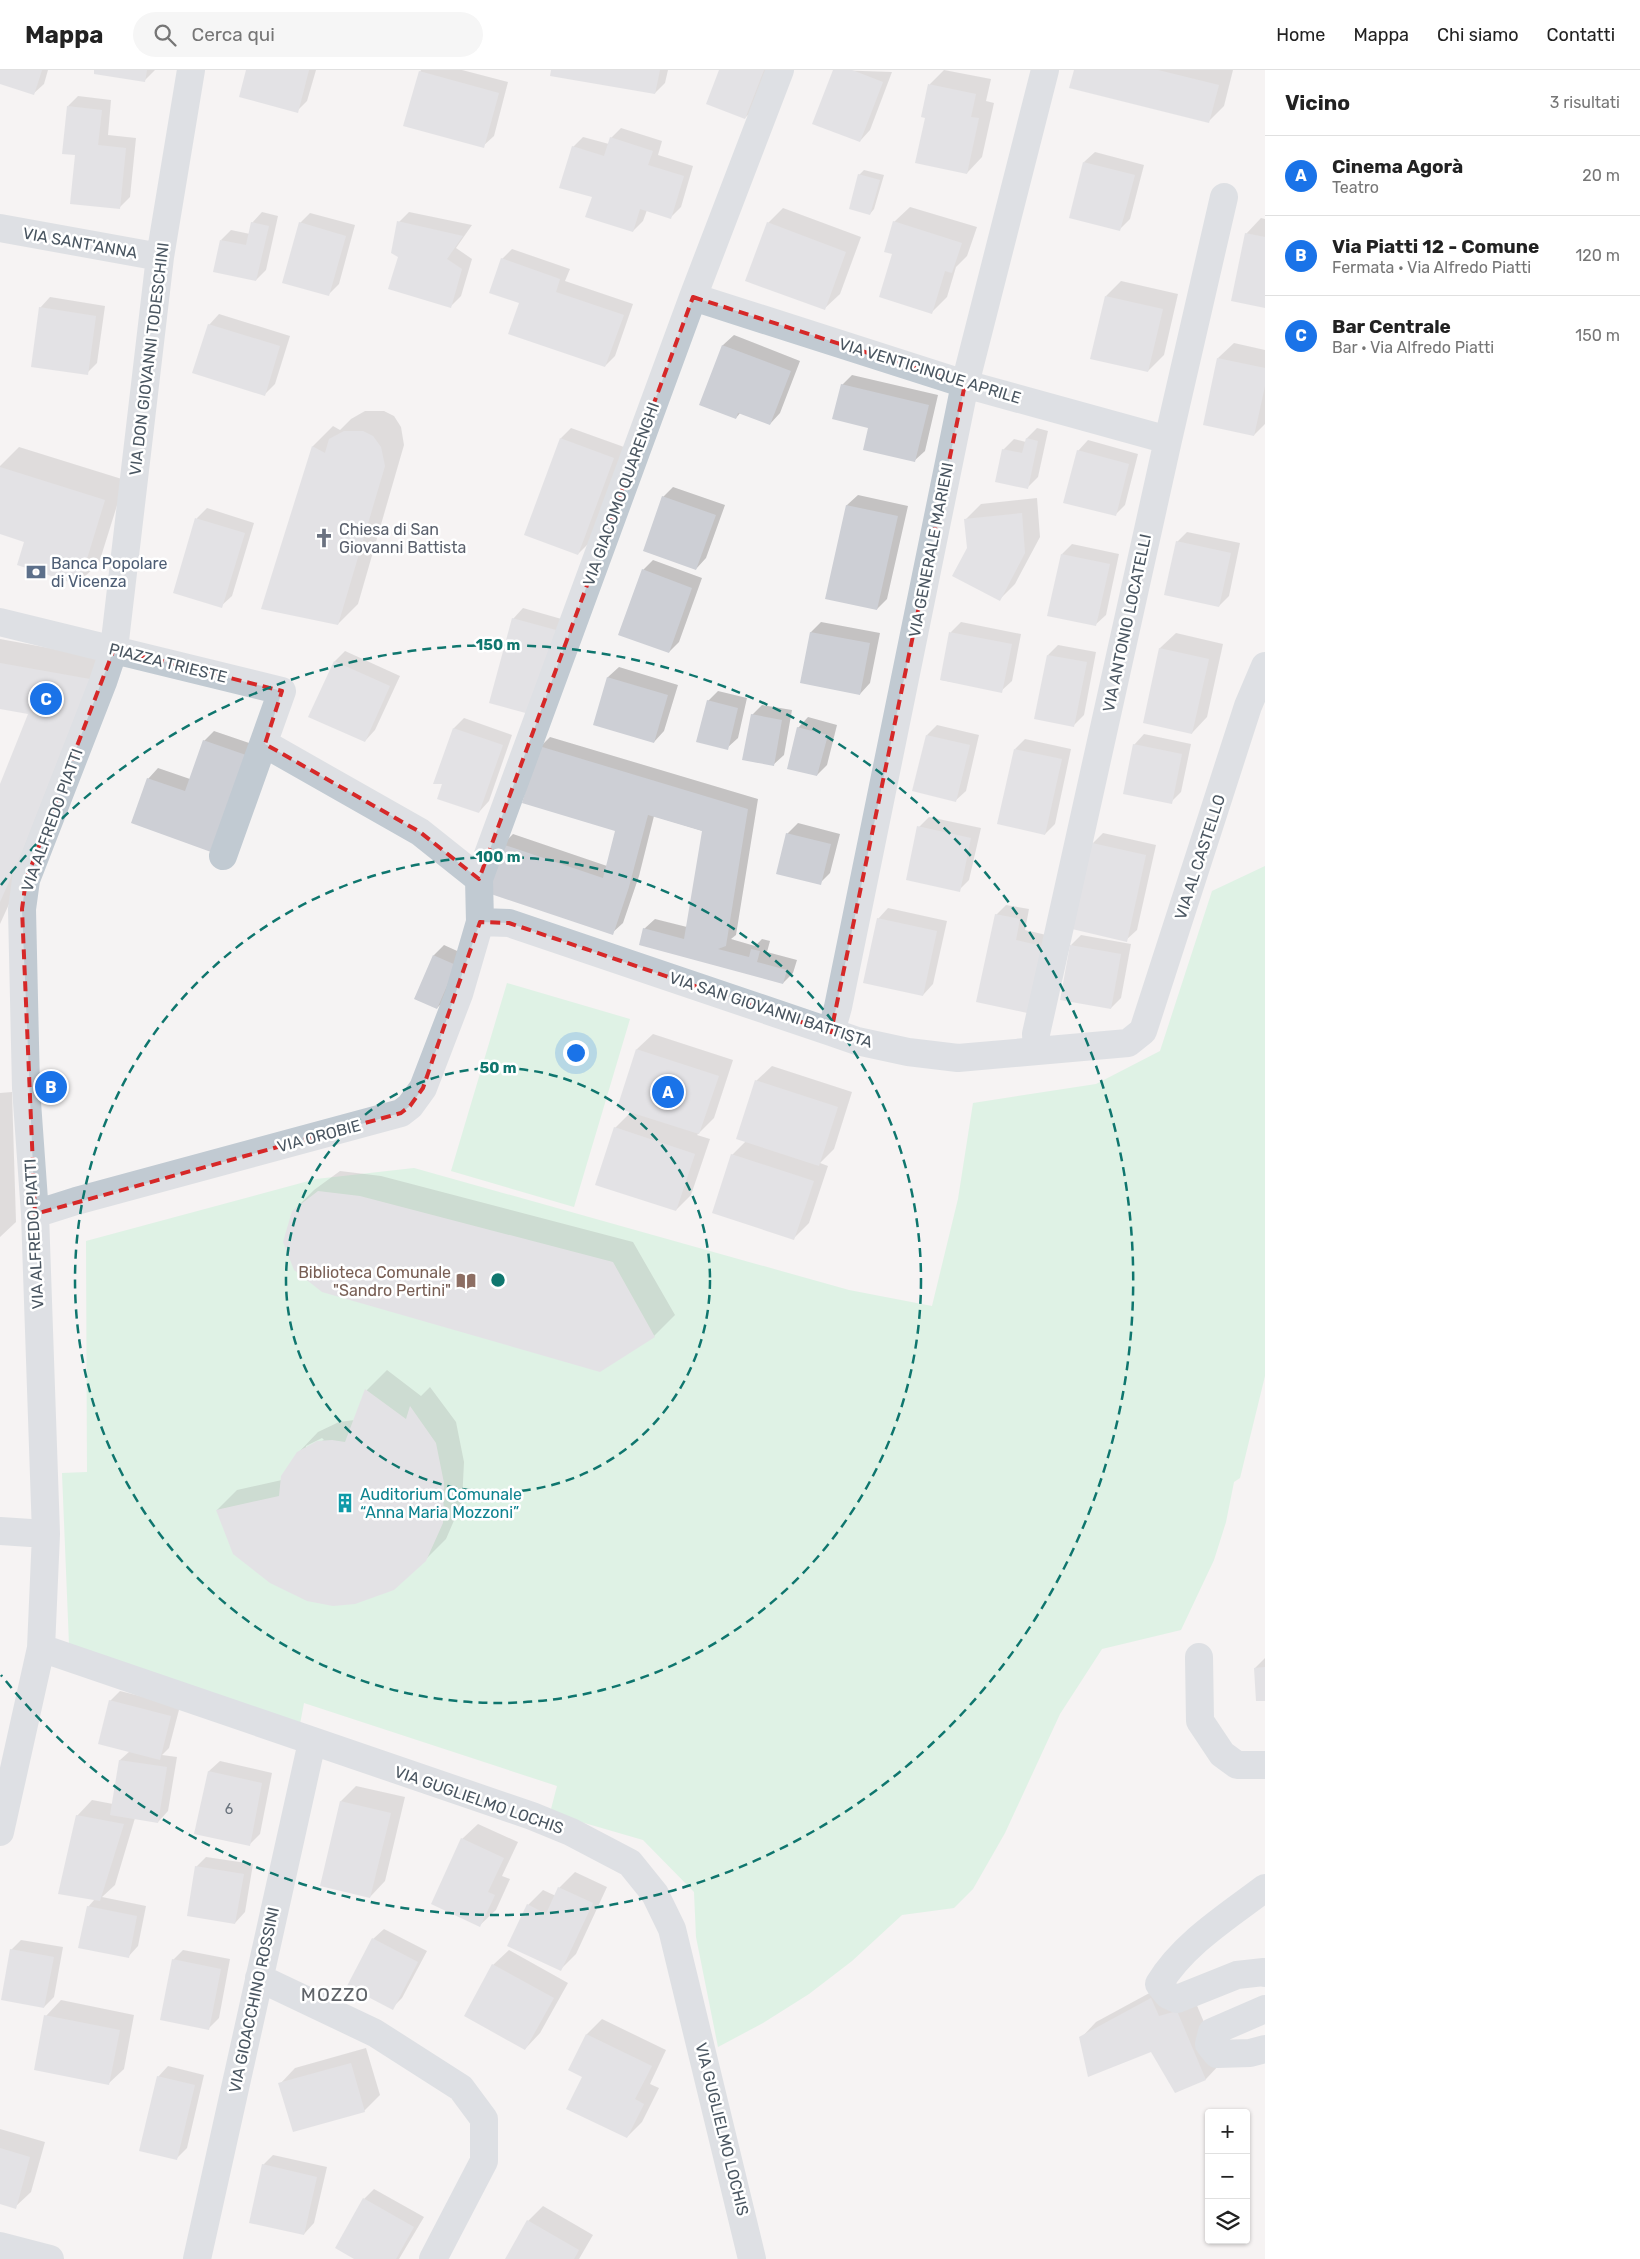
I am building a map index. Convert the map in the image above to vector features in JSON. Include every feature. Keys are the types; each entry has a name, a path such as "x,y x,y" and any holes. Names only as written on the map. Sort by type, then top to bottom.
{"street":[{"name":"VIA DON GIOVANNI TODESCHINI","path":"114,648 160,257 191,70"},
{"name":"VIA GIACOMO QUARENGHI","path":"480,922 479,879 693,297 780,70"},
{"name":"VIA GENERALE MARIENI","path":"831,1032 838,1007 965,384 1045,70"},
{"name":"VIA ANTONIO LOCATELLI","path":"1037,1050 1036,1034 1224,196"},
{"name":"VIA SANT'ANNA","path":"0,228 160,257"},
{"name":"VIA VENTICINQUE APRILE","path":"693,297 965,384 1168,440"},
{"name":"PIAZZA TRIESTE","path":"0,622 114,648 282,691 265,744 224,856"},
{"name":"VIA ALFREDO PIATTI","path":"0,1832 41,1648 46,1534 35,1214 26,1088 22,909 26,880 104,682 114,648"},
{"name":"VIA AL CASTELLO","path":"1128,1043 1143,1031 1248,706 1265,666"},
{"path":"265,744 420,832 479,879"},
{"name":"VIA SAN GIOVANNI BATTISTA","path":"480,922 509,923 857,1041 908,1052 958,1058 1128,1043"},
{"name":"VIA OROBIE","path":"35,1214 76,1201 401,1113 410,1106 423,1088 459,994 480,922"},
{"path":"0,1531 46,1534"},
{"name":"VIA GUGLIELMO LOCHIS","path":"41,1648 532,1816 571,1832 630,1863 656,1894 672,1929 752,2259"},
{"path":"1199,1657 1200,1721 1222,1754 1237,1765 1265,1765"},
{"name":"VIA GIOACCHINO ROSSINI","path":"197,2259 312,1742"},
{"path":"1265,1888 1208,1932 1170,1966 1159,1984 1168,1996 1178,1999 1237,1975 1265,1973"},
{"path":"259,1978 375,2033 461,2088 484,2119 484,2161 433,2259"},
{"path":"1265,2009 1212,2032 1210,2044 1217,2054 1250,2053 1265,2049"},
{"path":"0,2246 50,2259"}],"highlighted area":[{"path":"693,297 965,384 831,1032 509,923 480,922 423,1088 410,1106 401,1113 35,1214 22,909 26,880 114,649 282,691 265,744 420,832 479,879"}],"green space":[{"path":"1265,866 1265,1376 1240,1478 1234,1482 1226,1522 1214,1560 1181,1630 1102,1649 1060,1714 1005,1833 973,1889 954,1908 902,1915 852,1961 809,1994 763,2023 718,2047 696,1937 694,1892 643,1840 550,1813 557,1786 304,1703 300,1724 69,1644 62,1473 87,1472 86,1241 316,1179 414,1168 849,1290 932,1306 958,1199 973,1103 1096,1084 1160,1051 1212,891"},
{"path":"507,983 630,1019 574,1207 451,1171"}],"building":[{"path":"0,70 42,70 34,95 0,84"},
{"path":"94,70 147,70 145,82 94,74"},
{"path":"246,70 309,70 298,113 239,97"},
{"path":"551,70 660,70 655,94 550,76"},
{"path":"719,70 764,70 745,119 706,104"},
{"path":"833,70 852,70 883,82 860,142 812,124"},
{"path":"1074,70 1158,70 1219,85 1209,123 1069,88"},
{"path":"419,71 499,93 484,148 403,126"},
{"path":"928,84 976,94 971,117 979,118 967,174 915,163 925,118 921,117"},
{"path":"67,106 102,110 98,145 126,148 120,209 70,204 75,155 62,154"},
{"path":"610,137 653,151 648,165 684,176 671,219 640,209 633,232 585,217 592,197 559,188 572,146 604,156"},
{"path":"1083,162 1135,175 1120,231 1069,218"},
{"path":"858,174 880,180 870,215 849,209"},
{"path":"397,221 463,236 447,259 462,269 451,308 388,289 398,257 391,253"},
{"path":"893,221 962,243 952,273 945,271 932,314 879,297 892,254 884,252"},
{"path":"251,222 269,226 256,281 213,272 220,240 246,245"},
{"path":"299,222 346,236 329,296 282,283"},
{"path":"767,222 846,252 825,310 745,281"},
{"path":"1245,233 1265,237 1265,308 1231,301"},
{"path":"501,258 560,279 556,292 624,315 605,367 508,334 519,303 489,293"},
{"path":"1105,296 1163,309 1148,372 1090,359"},
{"path":"39,307 96,316 88,375 31,367"},
{"path":"208,324 280,346 265,396 192,373"},
{"path":"722,345 791,371 770,425 738,413 736,419 699,405"},
{"path":"1217,358 1265,368 1265,386 1254,436 1203,425"},
{"path":"841,384 929,405 915,462 863,450 868,428 832,419"},
{"name":"Chiesa di San Giovanni Battista","path":"344,431 363,431 373,436 381,447 385,466 338,625 261,609 312,446 325,453 329,439"},
{"path":"560,438 614,458 578,555 524,535"},
{"path":"1026,438 1038,441 1028,489 995,482 1002,449 1022,453"},
{"path":"1077,450 1129,464 1116,516 1063,503"},
{"path":"0,467 105,500 79,585 17,565 24,542 0,534"},
{"path":"662,496 716,515 696,570 643,551"},
{"path":"846,505 898,516 877,610 825,599"},
{"path":"1022,513 1025,553 1000,601 952,576 967,548 964,519"},
{"path":"195,518 245,533 222,608 173,593"},
{"path":"1176,541 1231,553 1219,607 1164,595"},
{"path":"1061,554 1110,564 1096,626 1047,616"},
{"path":"642,569 692,588 669,653 618,635"},
{"path":"512,618 556,630 533,715 489,703"},
{"path":"810,632 870,643 860,695 800,683"},
{"path":"949,632 1012,644 1002,693 940,680"},
{"path":"1159,648 1209,659 1192,734 1143,723"},
{"path":"1047,655 1087,662 1074,727 1034,719"},
{"path":"334,661 390,686 365,742 308,717"},
{"path":"0,663 90,679 23,850 0,902 0,784 28,714 0,709"},
{"path":"607,677 668,695 654,743 593,725"},
{"path":"707,700 738,708 728,750 696,742"},
{"path":"751,714 782,720 774,766 742,760"},
{"path":"797,727 828,735 817,776 787,769"},
{"path":"453,728 503,745 479,813 437,799 442,784 433,784"},
{"path":"926,735 970,745 956,802 912,791"},
{"path":"203,740 246,755 211,852 131,823 147,778 185,791"},
{"path":"1133,744 1182,754 1172,804 1123,794"},
{"path":"539,746 748,809 726,946 718,949 749,957 751,949 760,951 757,962 787,970 783,984 639,945 643,928 684,939 702,831 648,815 629,887 613,935 485,892 502,844 603,878 615,831 522,803"},
{"path":"1014,749 1062,759 1045,835 997,824"},
{"path":"917,826 971,838 960,892 906,880"},
{"path":"786,833 831,844 821,885 776,874"},
{"path":"1092,843 1146,855 1127,942 1072,929"},
{"path":"995,914 1020,919 1016,940 1046,947 1032,1014 976,1002"},
{"path":"877,918 937,931 923,996 863,983"},
{"path":"1070,945 1121,954 1111,1009 1060,1000"},
{"path":"433,955 456,965 437,1009 414,999"},
{"path":"636,1049 719,1076 699,1134 617,1108"},
{"path":"755,1080 838,1107 819,1166 736,1139"},
{"path":"614,1127 695,1154 676,1211 595,1185"},
{"path":"731,1154 814,1181 794,1240 712,1213"},
{"name":"Biblioteca Comunale \"Sandro Pertini\"","path":"318,1191 360,1196 613,1262 655,1337 600,1372 322,1292 294,1270 283,1242 292,1211"},
{"name":"Auditorium Comunale “Anna Maria Mozzoni”","path":"365,1389 406,1419 410,1406 436,1443 444,1483 443,1523 426,1561 394,1590 355,1604 333,1606 307,1601 270,1583 233,1554 216,1510 279,1496 281,1476 297,1452 317,1441 332,1440 345,1442"},
{"path":"1265,1667 1265,1701 1256,1701 1254,1668"},
{"path":"109,1700 171,1716 160,1760 98,1744"},
{"path":"119,1760 167,1767 158,1823 110,1815"},
{"path":"208,1771 262,1783 250,1846 194,1834"},
{"path":"340,1801 391,1813 370,1898 320,1886"},
{"path":"76,1815 124,1824 100,1901 58,1894"},
{"path":"461,1838 504,1858 488,1892 495,1895 480,1927 431,1904"},
{"path":"195,1866 244,1874 235,1924 187,1916"},
{"path":"558,1887 593,1903 561,1971 507,1946 527,1904 546,1914"},
{"path":"87,1906 137,1916 129,1958 78,1948"},
{"path":"372,1938 418,1962 393,2010 347,1986"},
{"path":"10,1949 54,1957 44,2008 1,2000"},
{"path":"172,1959 221,1969 209,2030 160,2020"},
{"path":"492,1964 554,1998 525,2050 464,2016"},
{"path":"1151,1998 1159,2016 1177,2011 1206,2080 1175,2093 1151,2052 1088,2077 1079,2037"},
{"path":"44,2015 120,2030 109,2085 34,2070"},
{"path":"586,2034 652,2066 635,2099 644,2104 627,2138 566,2109 582,2077 568,2070"},
{"path":"351,2063 365,2112 293,2132 278,2083"},
{"path":"157,2076 195,2085 177,2160 139,2151"},
{"path":"0,2148 30,2157 16,2209 0,2204"},
{"path":"262,2164 317,2177 304,2235 249,2223"},
{"path":"363,2198 414,2227 396,2259 354,2259 335,2248"},
{"path":"527,2220 579,2250 574,2259 505,2259"}],"place":[{"name":"Chiesa di San Giovanni Battista","path":"324,538"},
{"name":"Banca Popolare di Vicenza","path":"36,572"},
{"name":"Bar Centrale","path":"46,699"},
{"name":"Via Piatti 12 - Comune","path":"51,1087"},
{"name":"Cinema Agorà","path":"668,1092"},
{"name":"Biblioteca Comunale \"Sandro Pertini\"","path":"466,1281"},
{"name":"Auditorium Comunale “Anna Maria Mozzoni”","path":"345,1503"}],"district":[{"name":"MOZZO","path":"335,1994"}]}
